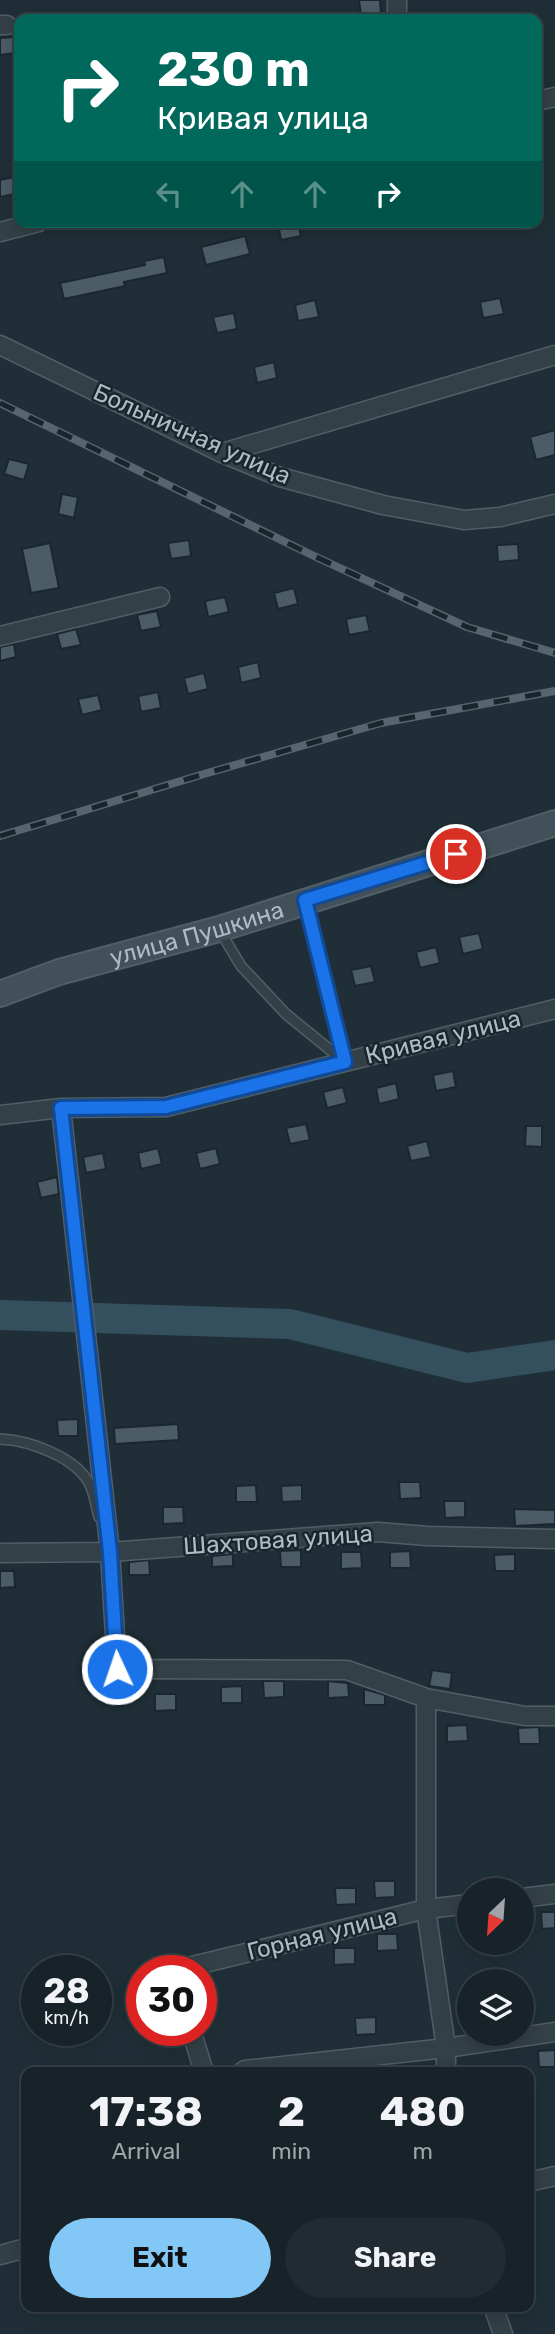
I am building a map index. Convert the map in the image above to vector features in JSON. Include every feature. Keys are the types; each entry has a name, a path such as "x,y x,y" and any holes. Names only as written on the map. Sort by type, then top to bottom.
{"main road":[{"name":"улица Пушкина","path":"0,994 59,972 219,929 555,823"}],"street":[{"name":"Больничная улица","path":"0,345 222,453 280,477 383,505 464,520 500,517 555,504"},
{"path":"222,453 555,355"},
{"path":"0,636 160,597"},
{"name":"Кривая улица","path":"0,1115 61,1108 166,1107 555,1009"},
{"path":"61,1108 110,1552 117,1669 347,1670 425,1698 525,1716 555,1716"},
{"name":"Шахтовая улица","path":"0,1553 110,1552 378,1532 555,1539"},
{"path":"425,1698 426,1909 446,2048 446,2067"},
{"path":"534,1897 555,1894"},
{"name":"Горная улица","path":"217,1960 426,1909 457,1905"},
{"path":"272,2067 446,2048 555,2032"},
{"path":"196,2046 202,2067"},
{"path":"534,2181 555,2176"},
{"path":"0,2255 21,2249"},
{"path":"495,2312 503,2334"}],"lane":[{"path":"305,900 345,1062"},
{"path":"219,929 241,966 286,1014 345,1062"},
{"path":"0,1439 13,1439 51,1451 74,1467 90,1483 110,1552"}],"building":[{"path":"359,0 380,0 381,13 361,14"},
{"path":"14,37 14,53 0,55 0,38"},
{"path":"14,177 14,194 0,197 0,180"},
{"path":"279,228 299,228 301,236 281,240"},
{"path":"245,236 250,254 206,265 201,247"},
{"path":"164,257 167,273 124,282 125,286 64,299 60,283 145,265 144,261"},
{"path":"500,298 504,314 483,318 480,302"},
{"path":"315,300 319,317 298,321 295,305"},
{"path":"234,313 237,329 217,333 213,317"},
{"path":"274,362 277,378 257,383 254,367"},
{"path":"555,430 555,455 536,460 530,437"},
{"path":"9,459 29,464 24,480 4,474"},
{"path":"62,494 78,497 74,518 58,514"},
{"path":"189,540 191,556 171,559 168,543"},
{"path":"50,543 59,588 31,593 22,549"},
{"path":"518,544 519,560 498,562 497,545"},
{"path":"294,588 298,604 278,609 274,593"},
{"path":"225,597 229,612 208,617 205,601"},
{"path":"157,611 161,627 141,631 137,615"},
{"path":"366,615 370,631 349,635 346,619"},
{"path":"76,629 81,645 61,649 57,634"},
{"path":"14,644 16,657 0,661 0,647"},
{"path":"258,662 261,678 241,683 238,667"},
{"path":"204,673 208,689 188,694 184,678"},
{"path":"158,692 161,708 141,712 138,696"},
{"path":"98,695 102,710 82,715 78,699"},
{"path":"479,933 483,949 463,954 459,937"},
{"path":"436,947 440,963 420,968 416,952"},
{"path":"371,966 375,982 355,986 351,970"},
{"path":"453,1071 456,1087 436,1091 433,1075"},
{"path":"396,1083 399,1099 379,1104 376,1088"},
{"path":"343,1087 347,1103 327,1108 323,1092"},
{"path":"306,1124 310,1140 290,1144 286,1128"},
{"path":"526,1126 542,1126 542,1147 525,1146"},
{"path":"427,1141 431,1157 411,1161 407,1146"},
{"path":"158,1148 162,1164 141,1169 138,1153"},
{"path":"216,1148 220,1164 200,1169 196,1153"},
{"path":"103,1153 106,1169 86,1173 83,1157"},
{"path":"57,1177 59,1194 41,1198 37,1182"},
{"path":"78,1419 78,1436 58,1436 57,1420"},
{"path":"178,1424 179,1440 115,1444 114,1428"},
{"path":"399,1482 420,1482 421,1498 400,1499"},
{"path":"256,1485 257,1502 236,1502 236,1486"},
{"path":"302,1485 302,1501 282,1502 281,1486"},
{"path":"444,1501 465,1501 465,1517 445,1518"},
{"path":"163,1507 183,1507 184,1523 163,1524"},
{"path":"514,1509 555,1510 555,1524 515,1526"},
{"path":"301,1550 301,1567 281,1567 280,1551"},
{"path":"410,1551 411,1568 390,1568 390,1552"},
{"path":"341,1552 361,1552 362,1568 341,1569"},
{"path":"233,1554 233,1566 212,1567 212,1556"},
{"path":"515,1554 515,1571 495,1571 494,1555"},
{"path":"149,1560 150,1575 129,1575 129,1562"},
{"path":"0,1571 14,1571 15,1587 0,1588"},
{"path":"432,1670 452,1673 450,1689 429,1686"},
{"path":"263,1681 284,1681 284,1697 264,1698"},
{"path":"328,1681 348,1683 349,1697 328,1698"},
{"path":"242,1686 242,1703 221,1703 221,1687"},
{"path":"364,1689 385,1695 385,1705 364,1705"},
{"path":"155,1694 176,1694 176,1710 155,1711"},
{"path":"467,1725 468,1741 447,1742 447,1726"},
{"path":"539,1727 540,1744 519,1744 518,1728"},
{"path":"374,1881 395,1881 395,1897 375,1898"},
{"path":"335,1888 356,1888 356,1904 336,1905"},
{"path":"541,1912 555,1912 555,1928 542,1929"},
{"path":"377,1934 397,1934 398,1950 377,1951"},
{"path":"334,1948 355,1948 355,1964 334,1965"},
{"path":"376,2017 376,2034 356,2035 355,2018"},
{"path":"555,2050 555,2067 539,2067 538,2051"}],"waterway":[{"path":"0,1315 290,1324 467,1368 555,1355"}],"railway":[{"path":"0,403 314,556 467,627 555,653"},
{"path":"0,836 381,723 555,691"}],"route":[{"path":"117,1669 110,1552 61,1108 166,1107 345,1062 305,900 456,854"}]}
